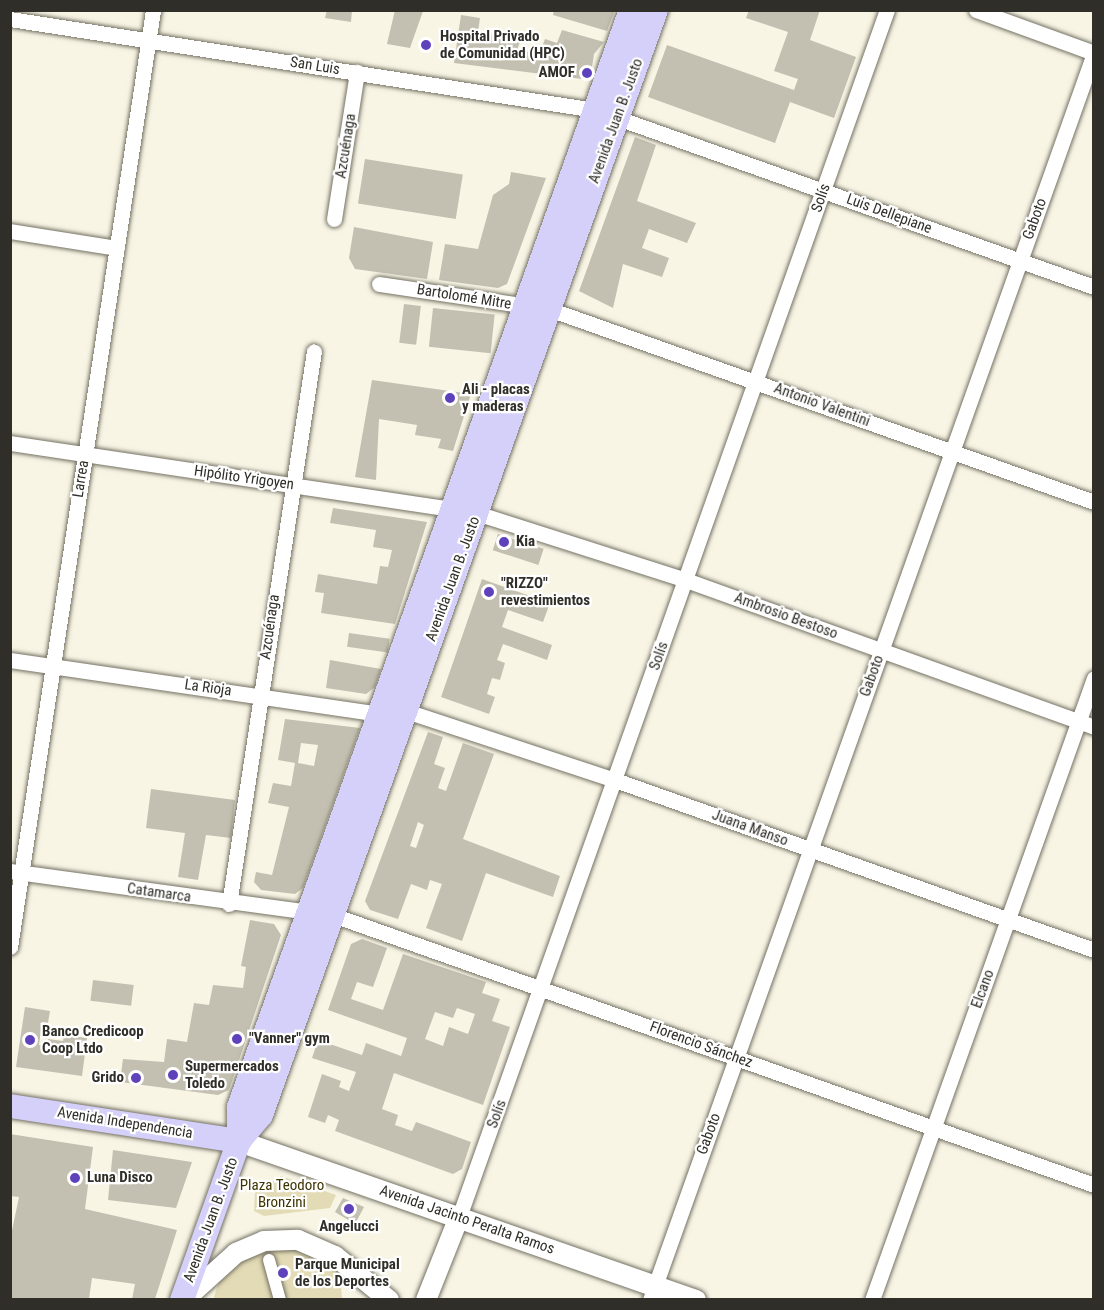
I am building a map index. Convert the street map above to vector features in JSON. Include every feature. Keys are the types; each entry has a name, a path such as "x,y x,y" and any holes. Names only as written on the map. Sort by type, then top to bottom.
{"main road":[{"name":"Avenida Juan B. Justo","path":"239,1141 261,1115 549,309 606,114 631,10"},
{"name":"Avenida Juan B. Justo","path":"183,1299 239,1141 239,1107 525,306 606,114 656,10"},
{"name":"Avenida Independencia","path":"10,1106 239,1141"},
{"name":"Avenida Jacinto Peralta Ramos","path":"239,1141 459,1217 653,1293 694,1299"}],"street":[{"name":"Larrea","path":"10,947 16,872 53,667 153,10"},
{"name":"Solís","path":"426,1299 459,1217 542,989 887,10"},
{"path":"976,10 1094,53"},
{"name":"San Luis","path":"10,19 357,72 606,114"},
{"name":"Gaboto","path":"653,1293 1094,53"},
{"name":"Azcuénaga","path":"334,219 357,72"},
{"name":"Luis Dellepiane","path":"606,114 1094,287"},
{"path":"10,231 117,248"},
{"name":"Bartolomé Mitre","path":"379,284 549,309"},
{"name":"Antonio Valentini","path":"549,309 1094,502"},
{"name":"Azcuénaga","path":"229,904 291,484 314,351"},
{"name":"Hipólito Yrigoyen","path":"10,443 291,484 452,512 476,513"},
{"name":"Ambrosio Bestoso","path":"476,513 686,580 1094,727"},
{"name":"La Rioja","path":"10,660 380,714 406,711"},
{"name":"Elcano","path":"872,1299 1094,678"},
{"name":"Juana Manso","path":"406,711 615,780 1094,951"},
{"name":"Catamarca","path":"16,872 308,915"},
{"name":"Florencio Sánchez","path":"308,915 333,915 1094,1185"},
{"path":"183,1299 236,1253 264,1241 316,1246 382,1297"},
{"path":"269,1260 280,1299"}],"green space":[{"name":"Plaza Teodoro Bronzini","path":"281,1176 336,1195 330,1208 264,1216 254,1211 255,1193"},
{"name":"Parque Municipal de los Deportes","path":"272,1244 303,1247 340,1270 342,1299 213,1300 221,1276 245,1255"}],"building":[{"path":"327,10 352,10 351,22 325,18"},
{"path":"395,10 423,11 410,48 387,44"},
{"path":"554,10 615,10 607,31 553,15"},
{"path":"749,10 820,10 810,40 856,57 834,118 790,102 775,143 648,97 667,45 794,90 798,79 774,71 788,32 746,18"},
{"path":"461,15 480,18 478,32 521,39 517,50 539,54 545,39 557,43 562,30 604,42 594,54 590,80 454,63"},
{"path":"635,137 656,145 637,201 696,223 687,243 649,229 642,248 669,258 662,277 623,264 613,308 579,291"},
{"path":"365,159 463,174 456,219 358,203"},
{"path":"511,172 546,178 507,284 498,288 439,280 445,244 478,249 493,195 509,184"},
{"path":"354,227 433,242 427,279 355,269 349,258"},
{"path":"404,304 421,306 416,345 399,343"},
{"path":"433,308 495,314 491,353 429,347"},
{"path":"372,380 471,394 453,451 438,448 441,439 415,435 417,425 379,419 376,480 355,477"},
{"path":"333,508 427,522 395,624 321,613 324,593 315,592 318,574 377,584 380,566 388,567 392,550 373,547 376,530 330,523"},
{"path":"498,534 544,549 538,565 493,550"},
{"path":"482,579 550,603 543,622 508,610 502,627 552,645 547,660 503,644 497,660 505,663 500,680 492,678 487,694 495,697 489,714 441,697"},
{"path":"349,633 390,639 388,653 347,647"},
{"path":"330,660 381,669 375,687 366,694 326,688"},
{"path":"285,719 360,728 303,888 295,894 261,890 254,882 256,872 272,875 289,807 268,803 273,783 291,786 295,763 278,760","holes":["301,743 318,745 314,766 298,763"]},
{"path":"428,732 443,737 434,764 445,768 438,788 446,791 463,743 494,754 463,839 560,876 553,897 486,873 462,941 426,928 442,884 430,880 427,890 411,884 398,919 370,910 365,901","holes":["418,822 424,825 416,848 410,846"]},
{"path":"151,789 235,800 231,838 206,835 198,880 178,877 185,833 146,828"},
{"path":"250,920 274,924 281,935 229,1090 218,1095 120,1082 123,1059 164,1062 167,1039 187,1042 194,1003 209,1005 213,985 243,988 246,967 241,966"},
{"path":"362,939 387,948 373,987 357,982 351,999 383,1010 403,954 486,982 482,993 500,999 492,1021 510,1027 483,1105 394,1073 382,1109 398,1115 395,1125 412,1131 416,1122 471,1142 462,1169 453,1174 335,1131 339,1120 328,1115 325,1123 308,1117 322,1074 341,1081 339,1087 349,1091 356,1072 312,1058 318,1040 362,1055 366,1043 401,1056 407,1038 328,1010 351,944","holes":["457,1008 475,1014 468,1034 449,1027 443,1046 425,1039 435,1012 453,1018"]},
{"path":"93,980 134,985 131,1006 90,1001"},
{"name":"Banco Credicoop Coop Ltdo","path":"25,1007 50,1011 48,1023 42,1022 39,1045 47,1046 48,1039 63,1041 64,1035 87,1038 82,1076 16,1067"},
{"path":"10,1134 93,1147 85,1209 177,1230 155,1299 132,1299 135,1284 92,1278 89,1299 10,1299 10,1240 19,1197 10,1196"},
{"path":"113,1150 192,1162 176,1208 108,1200"},
{"name":"Angelucci","path":"343,1198 364,1207 355,1224 335,1212"}],"place":[{"name":"Hospital Privado de Comunidad (HPC)","path":"426,45"},
{"name":"AMOF","path":"587,73"},
{"name":"Ali - placas y maderas","path":"450,398"},
{"name":"Kia","path":"504,542"},
{"name":"\"RIZZO\" revestimientos","path":"489,592"},
{"name":"\"Vanner\" gym","path":"237,1039"},
{"name":"Banco Credicoop Coop Ltdo","path":"30,1040"},
{"name":"Supermercados Toledo","path":"173,1075"},
{"name":"Grido","path":"136,1078"},
{"name":"Luna Disco","path":"75,1178"},
{"name":"Angelucci","path":"349,1209"},
{"name":"Parque Municipal de los Deportes","path":"283,1273"}]}
